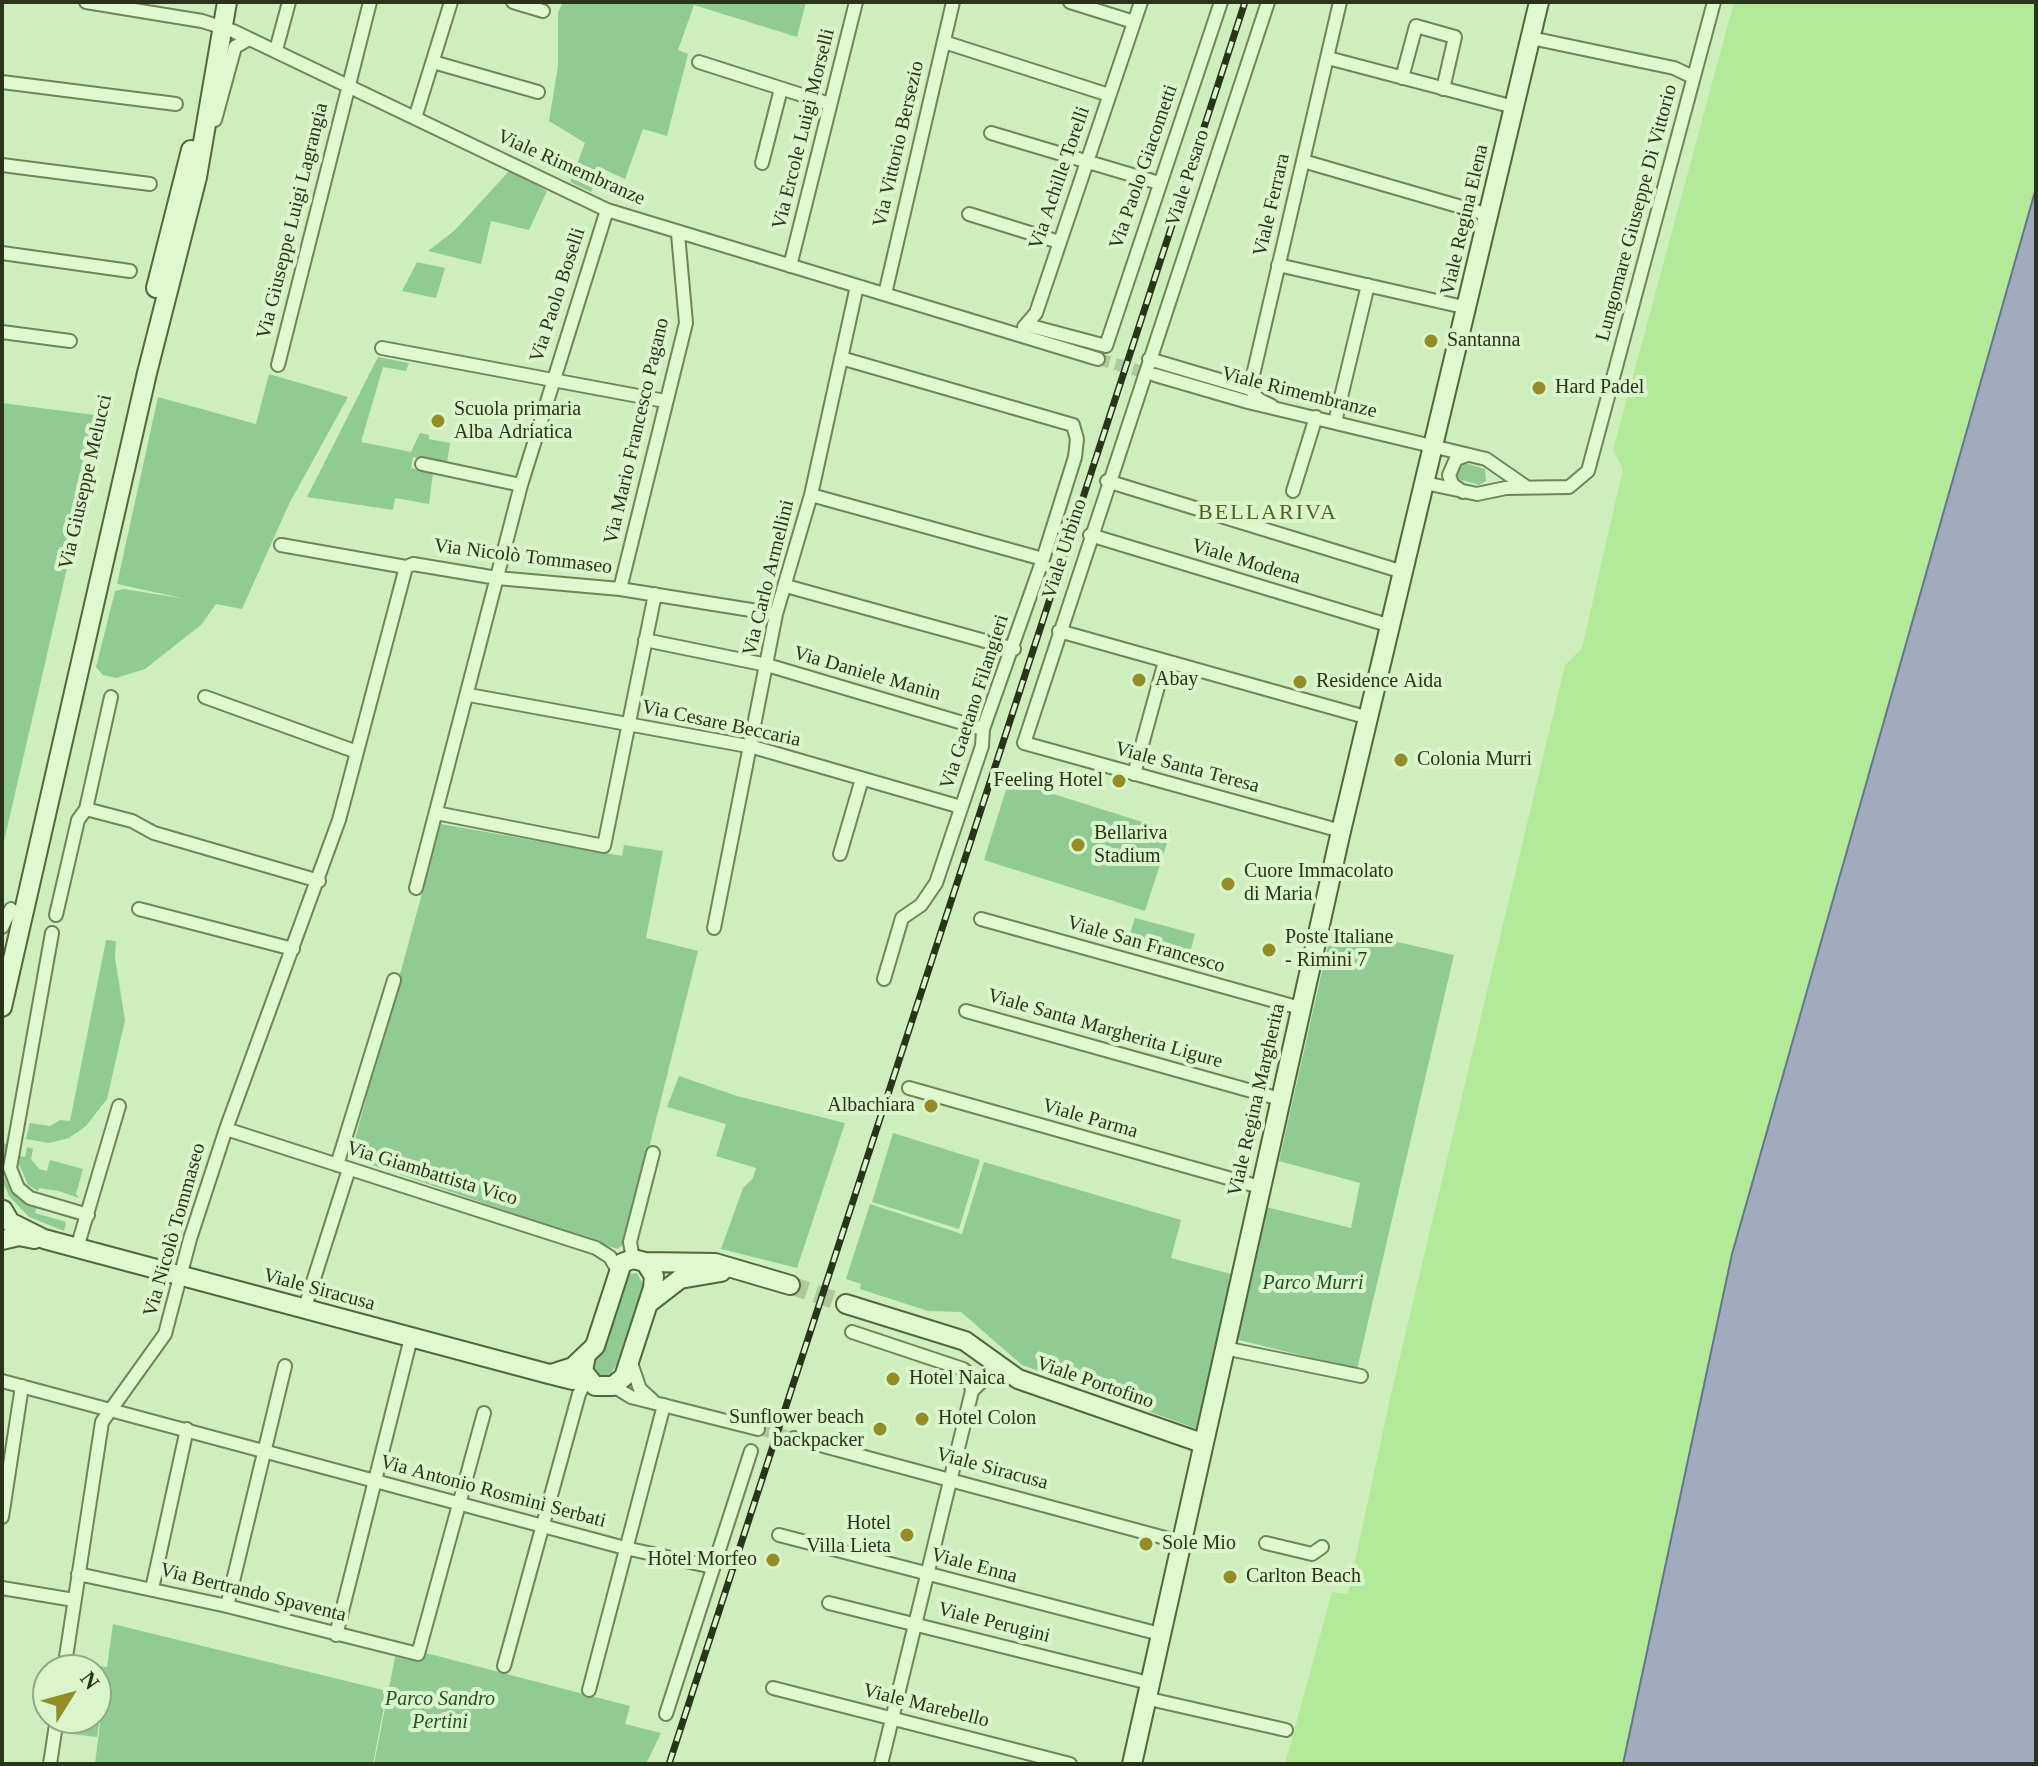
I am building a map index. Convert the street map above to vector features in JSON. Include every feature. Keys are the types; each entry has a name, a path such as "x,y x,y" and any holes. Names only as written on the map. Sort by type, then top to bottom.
{"street":[{"name":"Viale Rimembranze","path":"86,2 220,27 276,50 347,87 607,210 1098,359"},
{"path":"220,27 221,2"},
{"path":"220,27 227,2"},
{"path":"276,50 289,2"},
{"name":"Via Giuseppe Luigi Lagrangia","path":"278,365 370,2"},
{"path":"415,118 451,2"},
{"path":"513,2 543,11"},
{"name":"Via Ercole Luigi Morselli","path":"790,266 856,2"},
{"name":"Via Vittorio Bersezio","path":"885,294 953,2"},
{"path":"1070,2 1134,22"},
{"name":"Via Achille Torelli","path":"1027,325 1036,313 1141,2"},
{"name":"Via Paolo Giacometti","path":"1027,325 1106,346 1221,2"},
{"name":"Viale Pesaro","path":"1148,369 1268,2"},
{"name":"Viale Ferrara","path":"1272,406 1258,399 1250,388 1340,2"},
{"name":"Viale Regina Elena","path":"1434,447 1539,2"},
{"name":"Lungomare Giuseppe Di Vittorio","path":"1528,487 1569,487 1588,471 1714,2"},
{"path":"1402,78 1416,26 1455,37 1443,89"},
{"name":"Via Giuseppe Melucci","path":"197,177 220,27"},
{"name":"Via Giuseppe Melucci","path":"2,949 133,377 220,27"},
{"path":"1531,38 1675,68 1693,77"},
{"name":"Via Giuseppe Melucci","path":"2,1007 147,373 197,177 235,47 249,39"},
{"path":"944,42 1109,95"},
{"path":"1328,58 1514,107"},
{"path":"433,62 538,92"},
{"path":"699,62 830,104"},
{"path":"2,82 176,104"},
{"path":"762,163 781,89"},
{"path":"991,133 1159,183"},
{"path":"1303,161 1489,215"},
{"path":"2,165 150,184"},
{"name":"Via Paolo Boselli","path":"416,888 469,695 521,485 551,380 607,210"},
{"path":"969,214 1059,242"},
{"name":"Via Mario Francesco Pagano","path":"620,589 686,323 678,234"},
{"path":"2,253 130,271"},
{"path":"1278,265 1468,308"},
{"path":"1335,422 1368,285"},
{"name":"Via Carlo Armellini","path":"714,928 753,747 776,614 811,495 857,286"},
{"path":"985,323 1022,328 1027,325"},
{"path":"2,332 70,341"},
{"path":"382,348 665,401"},
{"name":"Via Gaetano Filangieri","path":"841,358 1073,425 1077,439 1075,457 1043,559 1014,649 983,729 982,746 936,883 921,905 902,918 884,979"},
{"name":"Viale Rimembranze","path":"1148,369 1272,406 1467,455"},
{"path":"1148,369 1247,388"},
{"path":"1148,369 1245,404"},
{"name":"Viale Urbino","path":"1024,743 1107,481 1148,369"},
{"path":"1293,491 1316,417"},
{"name":"Viale Regina Margherita","path":"1132,1764 1300,1008 1434,447"},
{"path":"1463,492 1452,484 1449,475 1456,459 1467,455 1484,459 1528,487"},
{"path":"1484,459 1494,476 1485,493"},
{"path":"422,464 521,485"},
{"path":"1107,481 1403,572"},
{"path":"1425,483 1463,492 1485,493 1528,487"},
{"path":"811,495 1043,559"},
{"name":"Viale Modena","path":"1090,535 1391,626"},
{"path":"281,545 406,567"},
{"name":"Via Nicolò Tommaseo","path":"66,1654 102,1422 165,1334 190,1239 226,1129 319,881 406,567 413,564 497,578 620,589 776,614"},
{"path":"786,586 1014,649"},
{"path":"436,813 604,846 655,594"},
{"path":"1059,631 1369,718"},
{"name":"Via Daniele Manin","path":"645,640 767,665 983,729"},
{"path":"1134,774 1165,661"},
{"name":"Via Cesare Beccaria","path":"469,695 753,747 961,807"},
{"path":"56,915 78,820 86,809 111,697"},
{"path":"205,697 357,752"},
{"name":"Viale Santa Teresa","path":"1024,743 1341,831"},
{"path":"840,854 862,779"},
{"path":"86,809 132,821 154,833 319,881"},
{"path":"2,927 11,909"},
{"path":"139,909 293,949"},
{"name":"Viale San Francesco","path":"981,919 1300,1008"},
{"path":"52,933 10,1168 18,1188 30,1198 88,1215"},
{"path":"304,1310 394,980"},
{"name":"Viale Santa Margherita Ligure","path":"966,1011 1280,1099"},
{"name":"Viale Parma","path":"909,1088 1260,1187"},
{"path":"77,1248 119,1106"},
{"name":"Via Giambattista Vico","path":"226,1129 596,1248 610,1257 632,1263"},
{"path":"549,1374 573,1367 601,1334 632,1263 630,1242 653,1153"},
{"path":"2,1208 2,1226"},
{"name":"Viale Siracusa","path":"2,1208 10,1222 44,1239"},
{"name":"Viale Siracusa","path":"2,1240 19,1236 44,1239 758,1429"},
{"path":"632,1263 715,1263 762,1274 790,1285"},
{"path":"592,1384 624,1377 654,1282 632,1263"},
{"path":"648,1304 680,1279 719,1274 727,1268"},
{"name":"Viale Portofino","path":"846,1304 965,1341 1005,1372 1042,1389 1202,1443"},
{"path":"852,1332 963,1369 969,1374 972,1391 881,1764"},
{"path":"336,1635 411,1338"},
{"path":"1224,1348 1361,1376"},
{"path":"504,1666 542,1525 592,1384 583,1365 586,1355"},
{"path":"589,1690 660,1404 633,1376 630,1357"},
{"path":"227,1606 285,1366"},
{"path":"972,1391 985,1377 1005,1372"},
{"name":"Via Antonio Rosmini Serbati","path":"2,1381 625,1548 713,1567"},
{"path":"2,1517 22,1386"},
{"path":"457,1504 484,1413"},
{"path":"152,1589 187,1429"},
{"name":"Viale Siracusa","path":"794,1438 1180,1542"},
{"path":"666,1714 751,1451"},
{"name":"Via Bertrando Spaventa","path":"78,1574 227,1606 418,1654 457,1504"},
{"name":"Viale Enna","path":"779,1535 1160,1634"},
{"path":"1266,1543 1312,1554 1322,1547"},
{"path":"2,1588 74,1600"},
{"name":"Viale Perugini","path":"829,1603 915,1623 1286,1730"},
{"name":"Viale Marebello","path":"773,1688 1070,1764"},
{"path":"50,1764 55,1734"}],"green space":[{"path":"563,2 806,2 797,37 694,5 678,50 688,54 667,136 643,129 625,179 601,168 591,192 570,182 585,143 549,121 558,66 558,12"},
{"path":"510,170 547,191 529,230 491,221 481,264 428,251 455,230"},
{"path":"417,262 445,268 436,298 402,291"},
{"path":"378,357 409,363 406,371 383,367 361,442 411,452 420,433 429,435 429,439 450,443 447,463 413,457 411,468 433,473 429,504 395,498 393,510 307,497"},
{"path":"269,374 348,397 289,504 242,609 216,604 201,625 145,669 116,678 103,675 96,667 115,591 124,589 186,599 117,584 158,397 256,424"},
{"path":"2,403 102,416 2,850"},
{"path":"1465,463 1485,469 1486,481 1479,485 1458,479 1455,470"},
{"name":"Bellariva Stadium","path":"1009,780 1171,831 1145,911 984,860"},
{"path":"441,824 622,856 624,845 663,851 646,938 698,951 625,1244 617,1249 358,1160 352,1150"},
{"path":"1135,918 1195,934 1187,964 1126,947"},
{"name":"Parco Murri","path":"1332,927 1454,955 1357,1369 1235,1339 1266,1207 1351,1228 1360,1183 1279,1161"},
{"path":"106,940 116,941 115,958 125,1020 107,1099 86,1126 69,1138 49,1143 26,1139 30,1123 50,1126 60,1120 70,1121"},
{"path":"679,1076 737,1096 845,1123 797,1268 721,1249 743,1188 753,1178 756,1168 716,1156 726,1124 667,1107"},
{"path":"893,1133 980,1160 959,1229 872,1202"},
{"path":"2,1143 6,1144 4,1177 11,1190 21,1201 37,1207 35,1213 66,1222 64,1231 29,1217 9,1196 2,1179"},
{"path":"27,1147 33,1149 31,1159 39,1169 47,1171 50,1160 83,1169 76,1194 79,1198 58,1191 39,1188 38,1191 28,1185 19,1164 20,1156 25,1157"},
{"path":"984,1162 1181,1220 1171,1258 1231,1274 1197,1429 1022,1365 961,1312 928,1311 860,1289 861,1284 846,1279 870,1204 962,1234"},
{"path":"637,1273 643,1284 617,1363 611,1374 601,1377 595,1373 594,1362 608,1341 625,1279 628,1274"},
{"path":"113,1624 387,1691 373,1764 95,1764 99,1734 112,1734 112,1654 109,1654"},
{"name":"Parco Sandro Pertini","path":"422,1652 630,1706 625,1724 661,1733 646,1764 374,1764 395,1657 420,1662"}],"sand":[{"path":"1734,2 2036,2 2036,188 1732,1254 1623,1764 1285,1764 1332,1592 1348,1594 1391,1394 1565,665 1582,648 1623,469 1613,450"}],"water":[{"path":"2036,188 2036,1764 1623,1764 1732,1254"}],"tunnel":[{"path":"1098,359 1153,375"},
{"path":"790,1285 846,1304"},
{"path":"758,1429 794,1438"}],"railway":[{"path":"669,1764 1245,2"}],"place":[{"name":"Santanna","path":"1431,341"},
{"name":"Hard Padel","path":"1539,388"},
{"name":"Scuola primaria Alba Adriatica","path":"438,421"},
{"name":"Abay","path":"1139,680"},
{"name":"Residence Aida","path":"1300,682"},
{"name":"Colonia Murri","path":"1401,760"},
{"name":"Feeling Hotel","path":"1119,781"},
{"name":"Bellariva Stadium","path":"1078,845"},
{"name":"Cuore Immacolato di Maria","path":"1228,884"},
{"name":"Poste Italiane - Rimini 7","path":"1269,950"},
{"name":"Albachiara","path":"931,1106"},
{"name":"Hotel Naica","path":"893,1379"},
{"name":"Hotel Colon","path":"922,1419"},
{"name":"Sunflower beach backpacker","path":"880,1429"},
{"name":"Hotel Villa Lieta","path":"907,1535"},
{"name":"Sole Mio","path":"1146,1544"},
{"name":"Hotel Morfeo","path":"773,1560"},
{"name":"Carlton Beach","path":"1230,1577"}],"district":[{"name":"BELLARIVA","path":"1268,513"}]}
